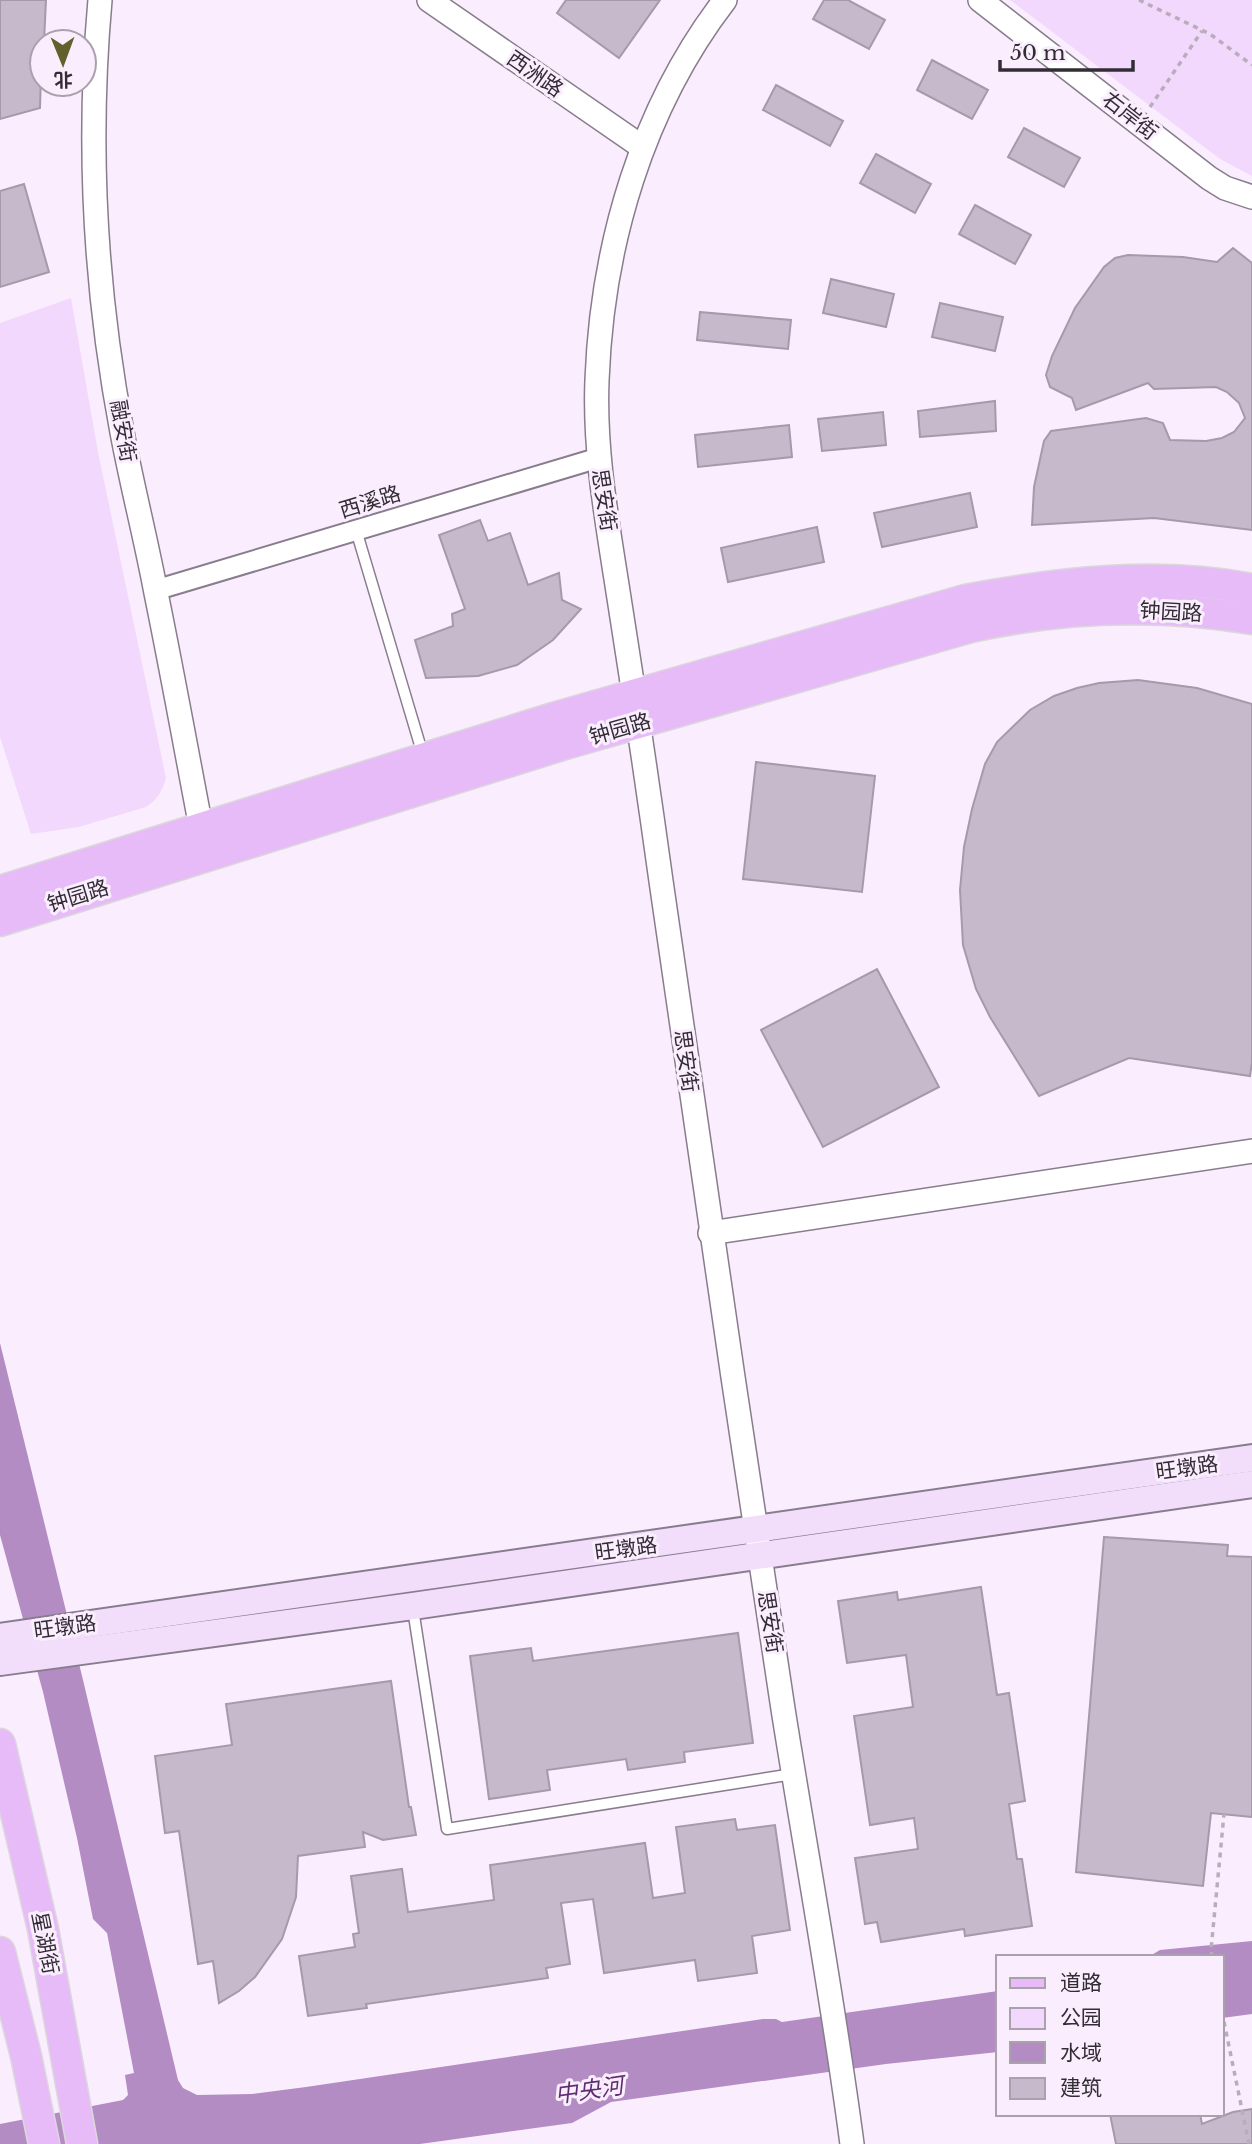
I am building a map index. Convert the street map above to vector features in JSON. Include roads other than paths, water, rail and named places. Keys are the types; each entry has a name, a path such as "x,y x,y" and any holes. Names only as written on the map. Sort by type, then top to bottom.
{"main road":[{"name":"钟园路","path":"0,921 206,856 937,607 994,594 1164,579 1252,589"},
{"name":"钟园路","path":"0,891 424,758 1001,620 1065,612 1143,610 1252,619"},
{"name":"旺墩路","path":"87,1637 413,1606 758,1543 1252,1458"},
{"name":"旺墩路","path":"10,1648 758,1543 1252,1484"},
{"name":"星湖街","path":"0,1744 43,1929 82,2144"},
{"path":"0,1952 35,2095 44,2144"}],"street":[{"name":"融安街","path":"100,0 93,136 96,225 106,325 122,432 156,590 206,856"},
{"name":"西洲路","path":"429,0 642,147"},
{"name":"思安街","path":"725,0 676,78 642,147 615,237 601,319 597,381 598,458 637,709 710,1233 852,2144"},
{"name":"右岸街","path":"980,0 1209,178 1225,188 1252,197"},
{"name":"西溪路","path":"156,590 598,458"},
{"path":"710,1233 1252,1151"}],"lane":[{"path":"356,530 424,758"},
{"path":"413,1606 447,1829 793,1774"}],"water":[{"name":"中央河","path":"0,1343 178,2080 183,2088 197,2095 252,2094 763,2019 782,2022 996,1991 996,2052 886,2064 611,2102 572,2123 420,2144 0,2144 0,2124 123,2100 128,2095 125,2075 134,2073 107,1933 93,1919 43,1692 0,1535"},
{"path":"1252,1941 1252,2014 1224,2018 1224,1955 1151,1955 1160,1950"}]}
